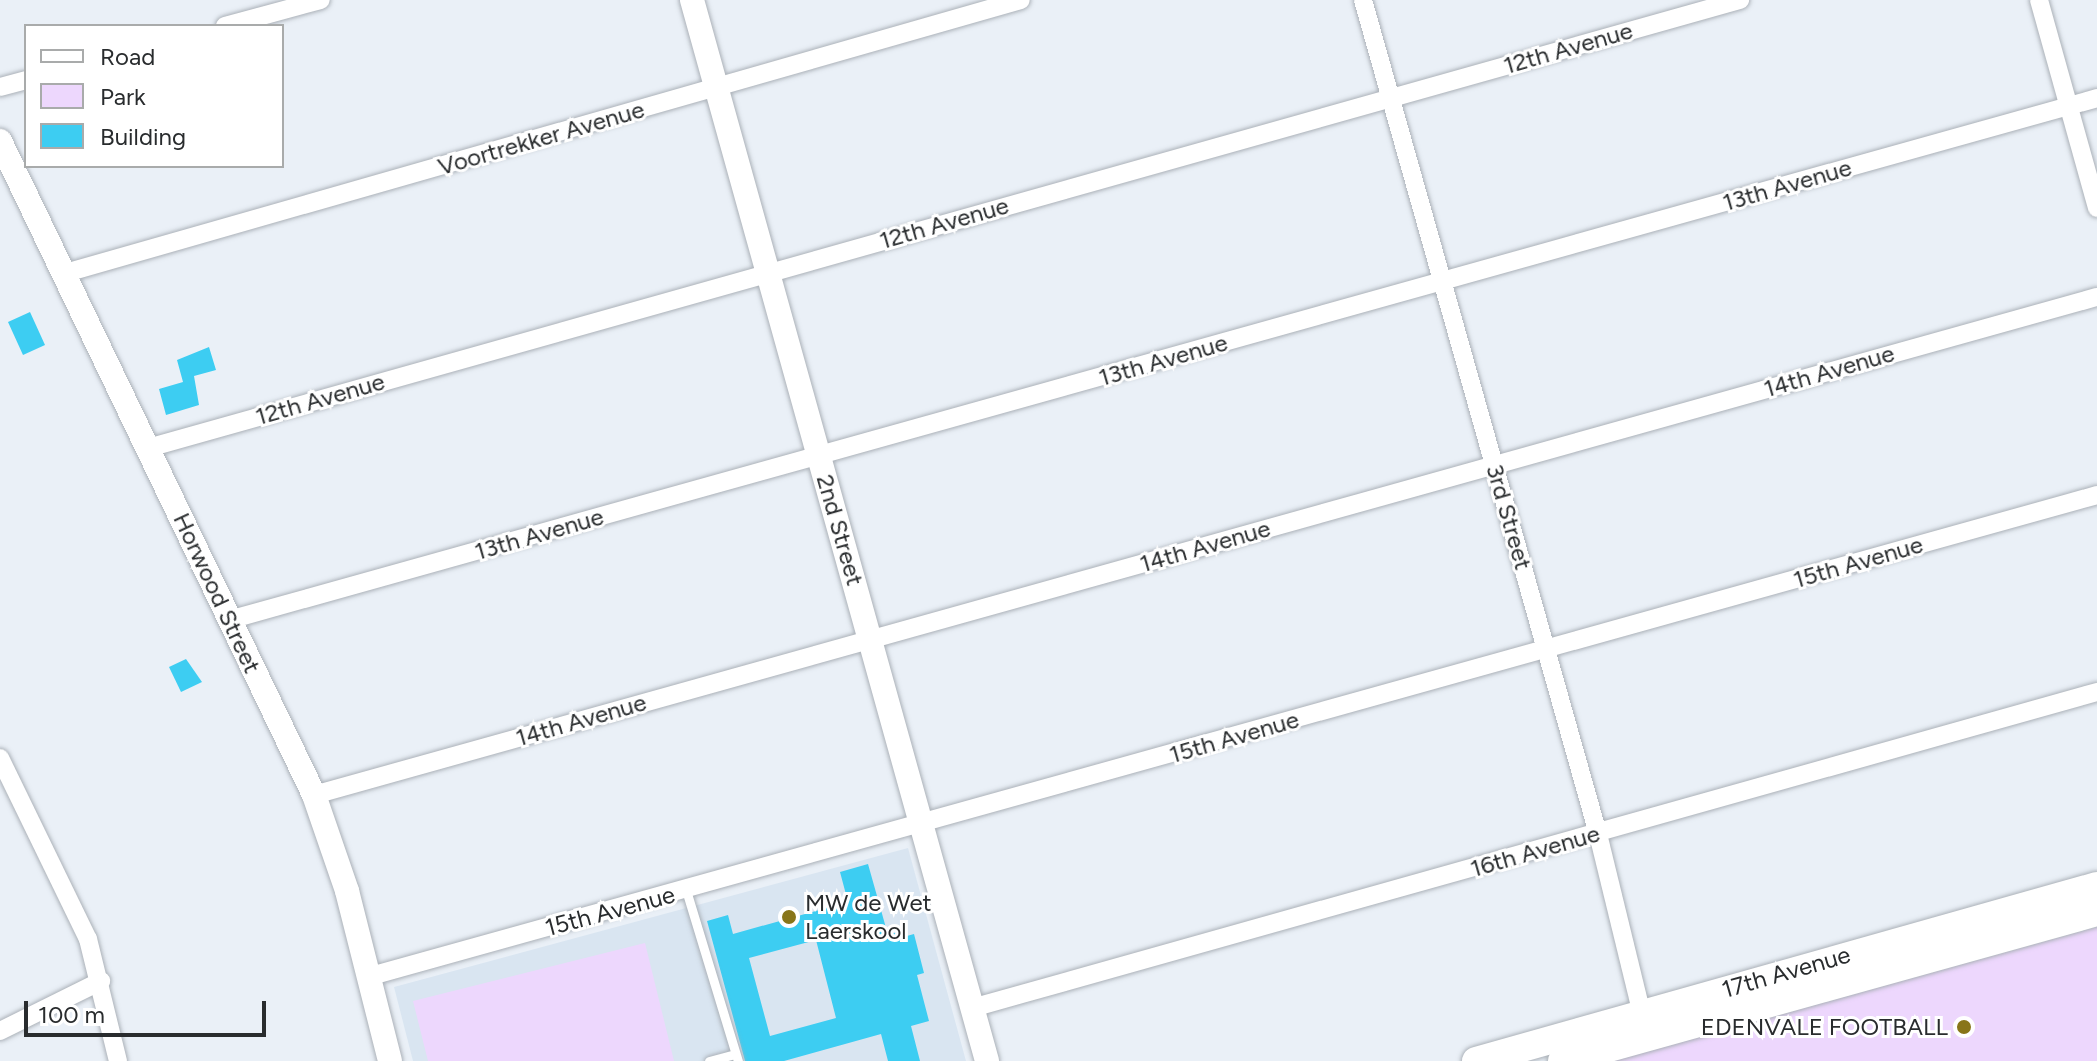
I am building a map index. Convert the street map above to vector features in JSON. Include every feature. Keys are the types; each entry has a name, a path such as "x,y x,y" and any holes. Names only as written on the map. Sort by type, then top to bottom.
{"main road":[{"name":"2nd Street","path":"692,0 987,1061"},
{"name":"Horwood Street","path":"3,154 314,795 371,976 390,1061"},
{"name":"17th Avenue","path":"1562,1061 2097,886"},
{"name":"17th Avenue","path":"1476,1061 1632,1038 2097,912"}],"street":[{"path":"231,24 287,4 321,0"},
{"name":"Voortrekker Avenue","path":"62,274 716,88 990,4 1021,0"},
{"name":"3rd Street","path":"1363,0 1598,834 1632,1038"},
{"name":"12th Avenue","path":"148,448 1740,0"},
{"path":"2039,0 2097,208"},
{"path":"0,87 24,81"},
{"name":"13th Avenue","path":"229,620 2097,98"},
{"name":"14th Avenue","path":"314,795 2097,297"},
{"name":"15th Avenue","path":"371,976 2097,495"},
{"name":"16th Avenue","path":"972,1008 2097,692"},
{"path":"0,758 88,939 101,981 118,1061"},
{"path":"0,1031 101,981"}],"lane":[{"path":"686,890 736,1057 709,1061"}],"shaded area":[{"name":"MW de Wet Laerskool","path":"908,848 966,1061 413,1061 394,987"}],"green space":[{"path":"2097,927 2097,1061 1595,1061 1768,1018"},
{"path":"645,943 674,1061 428,1061 413,1001"}],"building":[{"path":"30,312 45,345 23,355 8,322"},
{"path":"209,347 216,370 194,376 199,405 166,415 159,389 183,382 177,360"},
{"path":"186,659 202,682 181,692 169,667"},
{"path":"868,864 888,935 895,933 896,939 914,934 924,973 917,975 929,1021 911,1026 920,1061 888,1061 881,1034 784,1061 745,1061 707,921 728,915 733,934 848,902 840,872","holes":["816,940 836,1018 770,1036 749,958"]}],"place":[{"name":"MW de Wet Laerskool","path":"789,917"},
{"name":"EDENVALE FOOTBALL","path":"1964,1027"}]}
